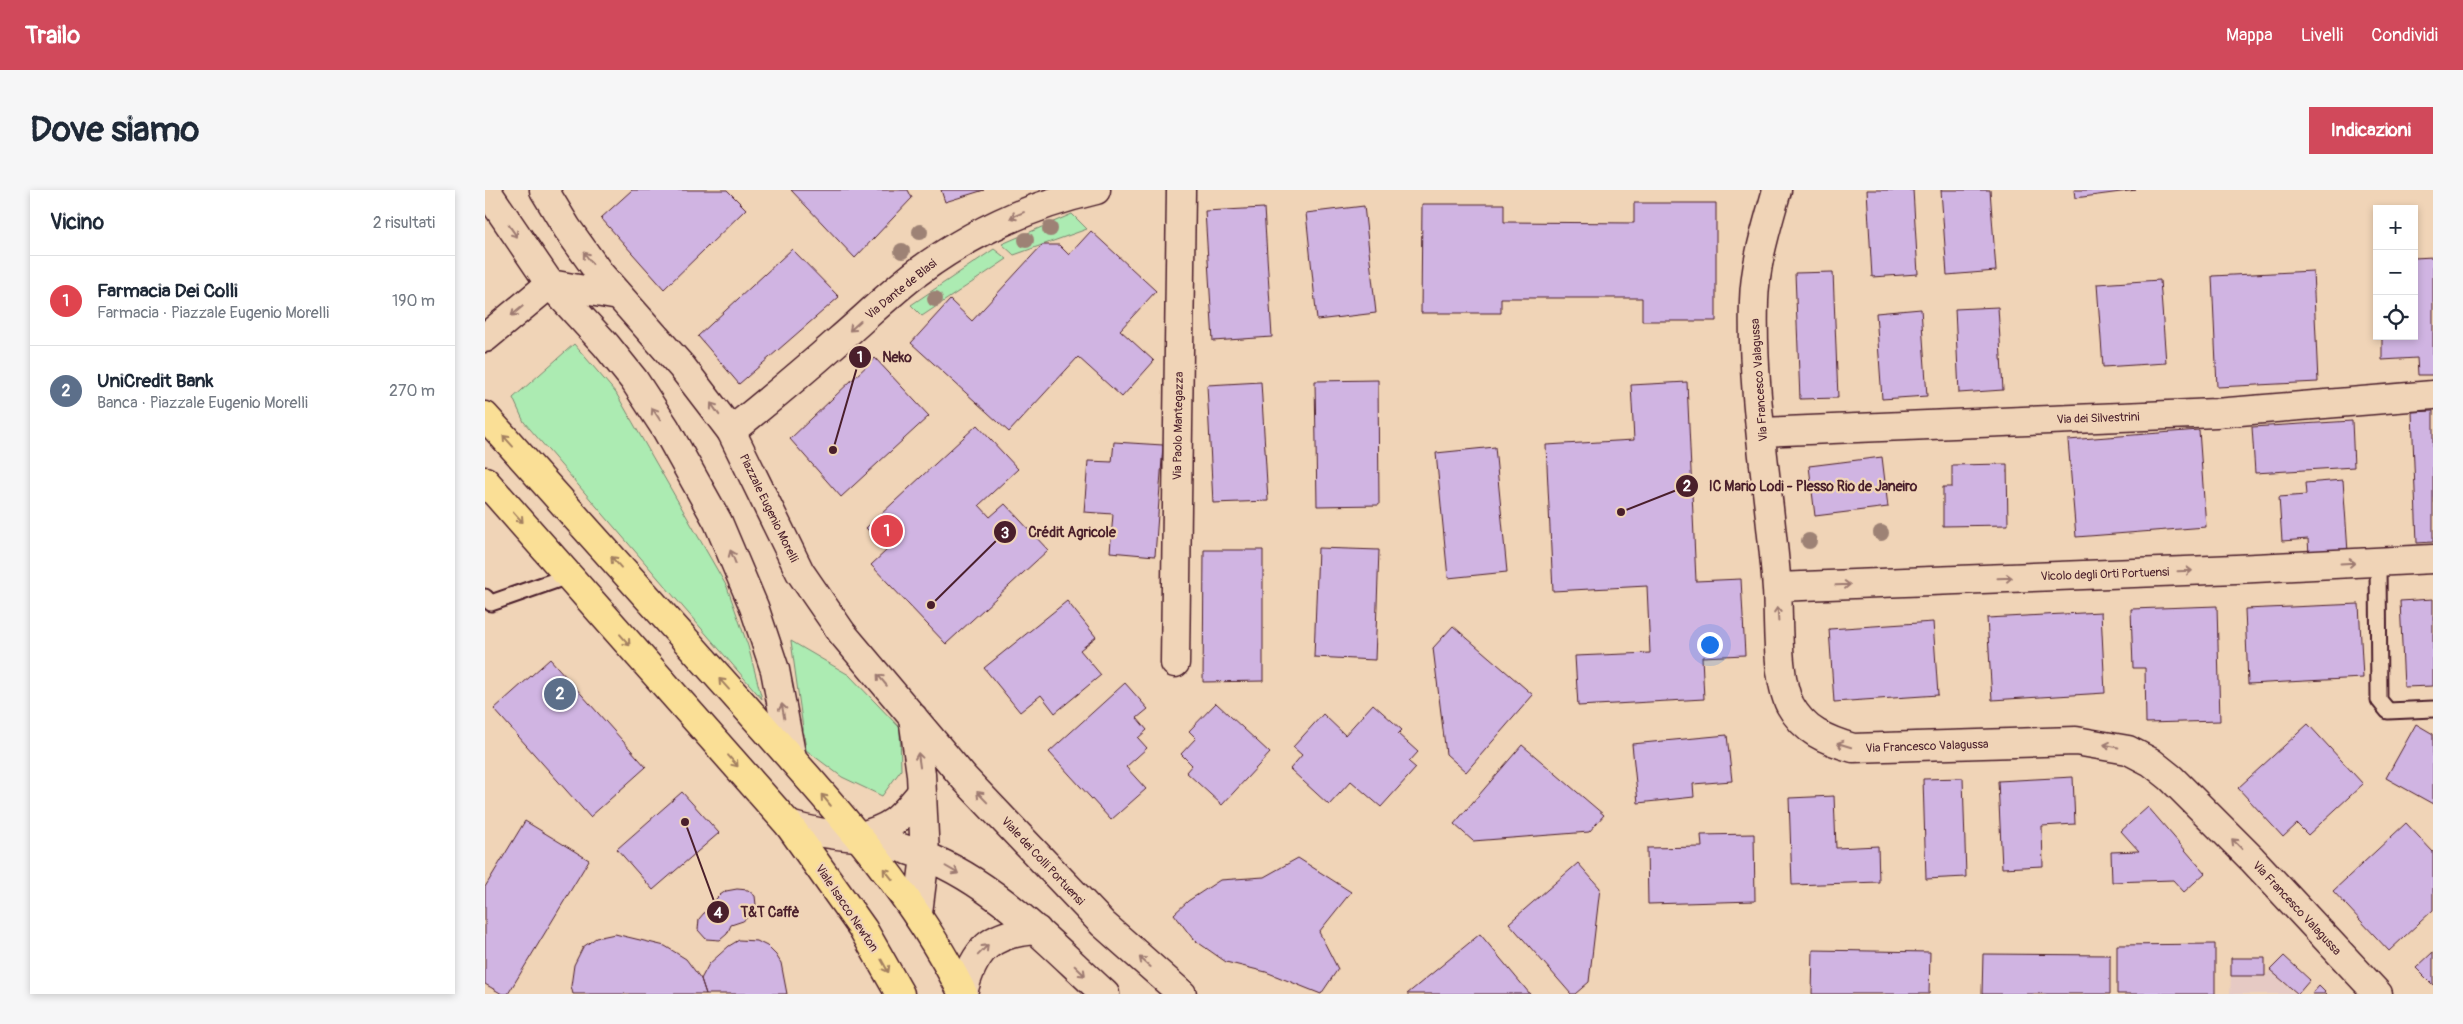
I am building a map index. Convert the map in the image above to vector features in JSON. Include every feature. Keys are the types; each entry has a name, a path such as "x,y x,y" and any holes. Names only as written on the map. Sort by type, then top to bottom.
{"main road":[{"path":"485,416 791,759 857,837 918,913 963,994"},
{"path":"485,481 789,825"},
{"name":"Viale Isacco Newton","path":"789,825 863,929 900,994"}],"street":[{"path":"486,190 550,284 606,345 634,380 666,429 718,522 754,607 775,670 791,759"},
{"name":"Piazzale Eugenio Morelli","path":"544,190 580,248 619,296 682,367 731,432 800,572 842,633 913,717"},
{"name":"Via Dante de Blasi","path":"731,432 919,272 965,241 1055,195 1096,190"},
{"name":"Via Paolo Mantegazza","path":"1175,663 1181,190"},
{"name":"Via Francesco Valagussa","path":"1777,190 1761,249 1754,301 1757,374 1777,588 1782,680 1789,703 1800,722 1824,739 1853,748 2076,741 2128,750 2151,762 2171,778 2252,859 2378,994"},
{"path":"485,338 550,284 619,296"},
{"name":"Via dei Silvestrini","path":"1762,432 2216,413 2433,394"},
{"name":"Vicolo degli Orti Portuensi","path":"1777,588 2433,559"},
{"path":"913,717 921,774 925,856 918,913"},
{"name":"Viale dei Colli Portuensi","path":"913,717 964,778 1103,924 1182,994"},
{"path":"857,837 895,823 921,792"},
{"path":"789,825 819,834 857,837 925,856 988,892 1037,930 1105,994"},
{"path":"963,994 968,972 983,948 1007,935 1021,931 1037,930"}],"lane":[{"path":"2379,562 2379,700 2388,710 2433,709"},
{"path":"485,597 491,603 568,576"}],"shaded area":[{"path":"2270,970 2296,994 2230,994 2231,976 2265,976"}],"green space":[{"path":"1072,214 1087,229 1014,255 1002,244"},
{"path":"994,249 1007,259 922,316 911,305"},
{"path":"574,344 616,393 727,587 748,646 762,699 524,422 513,398"},
{"path":"791,641 849,675 900,728 901,770 882,796 842,777 806,750"}],"building":[{"path":"632,190 727,190 746,209 664,289 601,218"},
{"path":"791,190 908,190 912,198 855,258"},
{"path":"941,190 984,190 945,202"},
{"path":"1867,190 1913,190 1918,274 1872,277"},
{"path":"1941,190 1990,190 1996,271 1947,275"},
{"path":"2074,190 2136,190 2075,198"},
{"path":"1634,203 1716,203 1716,321 1642,321 1642,298 1501,298 1501,313 1421,313 1422,204 1504,204 1504,222 1634,223"},
{"path":"1364,206 1376,313 1317,320 1306,213"},
{"path":"1264,208 1272,337 1213,341 1205,211"},
{"path":"1091,231 1156,291 1120,330 1154,361 1122,397 1078,357 1009,432 911,343 950,300 972,321 1042,245 1059,245 1069,255"},
{"path":"792,249 839,297 739,384 698,336"},
{"path":"2433,257 2433,375 2418,375 2417,358 2382,360 2382,340 2418,340 2418,258"},
{"path":"2313,271 2318,382 2217,387 2212,276"},
{"path":"1833,272 1838,398 1800,399 1795,273"},
{"path":"2160,280 2166,363 2103,367 2097,284"},
{"path":"1998,307 2003,390 1959,393 1955,309"},
{"path":"1921,309 1927,396 1882,399 1876,313"},
{"path":"875,358 929,416 841,497 790,439"},
{"path":"1378,380 1379,505 1317,506 1315,381"},
{"path":"1261,382 1268,501 1213,503 1207,385"},
{"path":"1687,382 1696,581 1741,579 1745,655 1702,657 1704,699 1578,706 1575,656 1650,653 1647,586 1553,591 1546,445 1634,440 1631,385"},
{"path":"2433,411 2433,542 2417,543 2412,412"},
{"path":"2352,421 2354,467 2255,473 2252,427"},
{"path":"977,425 1018,469 979,505 990,517 1005,504 1048,550 946,644 871,565 887,550 866,528"},
{"path":"2199,430 2206,527 2076,537 2068,440"},
{"path":"1114,442 1163,445 1155,556 1110,552 1113,514 1084,512 1088,461 1112,462"},
{"path":"1495,447 1507,572 1448,578 1436,453"},
{"path":"1882,457 1888,507 1815,516 1809,466"},
{"path":"2007,464 2008,525 1943,526 1943,487 1952,487 1952,465"},
{"path":"2343,480 2348,552 2309,555 2308,539 2282,541 2279,497 2306,495 2305,483"},
{"path":"1318,548 1379,550 1375,660 1314,657"},
{"path":"1204,550 1263,550 1263,681 1203,682"},
{"path":"2433,599 2433,686 2404,687 2400,601"},
{"path":"1067,601 1096,637 1080,650 1101,675 1055,713 1041,695 1020,712 984,668"},
{"path":"2359,604 2363,678 2248,684 2245,609"},
{"path":"2217,606 2220,721 2146,723 2145,668 2133,668 2131,609"},
{"path":"2101,612 2105,693 1992,700 1987,618"},
{"path":"1933,622 1938,695 1834,702 1829,629"},
{"path":"1453,626 1533,695 1466,772 1446,754 1433,648"},
{"path":"550,659 646,767 590,817 494,709"},
{"path":"1125,683 1148,709 1137,718 1147,730 1138,738 1147,748 1126,767 1146,789 1111,820 1049,752"},
{"path":"1216,703 1270,753 1222,805 1186,772 1192,765 1181,754 1196,738 1189,731"},
{"path":"1373,704 1402,730 1398,734 1418,752 1409,762 1416,768 1381,807 1351,781 1329,805 1290,769 1302,755 1293,747 1323,714 1345,735"},
{"path":"2308,724 2363,784 2308,835 2297,824 2283,837 2238,788"},
{"path":"2416,724 2433,734 2433,804 2386,778"},
{"path":"1727,735 1732,781 1693,784 1694,797 1638,803 1632,744"},
{"path":"1522,745 1604,815 1589,832 1473,841 1454,824"},
{"path":"2073,777 2075,824 2042,826 2043,866 2002,868 1998,781"},
{"path":"1963,778 1966,877 1926,879 1923,779"},
{"path":"682,792 719,833 653,890 617,849"},
{"path":"1834,796 1836,848 1878,846 1879,882 1792,885 1789,798"},
{"path":"2148,807 2205,873 2184,892 2173,880 2112,882 2111,852 2139,851 2121,831"},
{"path":"525,821 589,860 508,994 502,994 485,984 485,887"},
{"path":"2406,823 2433,852 2433,910 2389,951 2333,891"},
{"path":"1754,834 1755,901 1648,904 1647,848 1702,847 1701,835"},
{"path":"1298,858 1351,892 1319,932 1338,969 1321,994 1266,972 1226,962 1193,939 1174,914 1188,901 1220,880 1264,877"},
{"path":"1578,863 1600,888 1589,982 1575,994 1571,994 1509,923"},
{"path":"748,890 755,896 756,905 752,914 743,921 731,925 727,934 720,940 706,939 698,930 699,919 704,913 711,910 713,902 720,895 726,891"},
{"path":"615,934 665,946 686,959 701,979 706,994 573,994 571,986 574,965 583,947 596,938"},
{"path":"1480,934 1530,994 1407,994"},
{"path":"739,940 757,941 767,946 776,955 781,963 787,994 706,994 701,979 709,964 729,946"},
{"path":"2215,944 2215,994 2117,994 2117,945"},
{"path":"1813,950 1930,952 1929,994 1812,994"},
{"path":"2433,952 2433,985 2416,968"},
{"path":"1983,954 2110,955 2110,994 1982,994"},
{"path":"2284,956 2310,980 2298,994 2270,970"},
{"path":"2231,958 2265,958 2265,976 2231,976"},
{"path":"2319,986 2327,994 2312,994"}],"place":[{"name":"Neko","path":"833,450"},
{"name":"IC Mario Lodi - Plesso Rio de Janeiro","path":"1621,512"},
{"name":"Farmacia Dei Colli","path":"887,531"},
{"name":"Crédit Agricole","path":"931,605"},
{"name":"UniCredit Bank","path":"560,694"},
{"name":"T&T Caffè","path":"685,822"}]}
